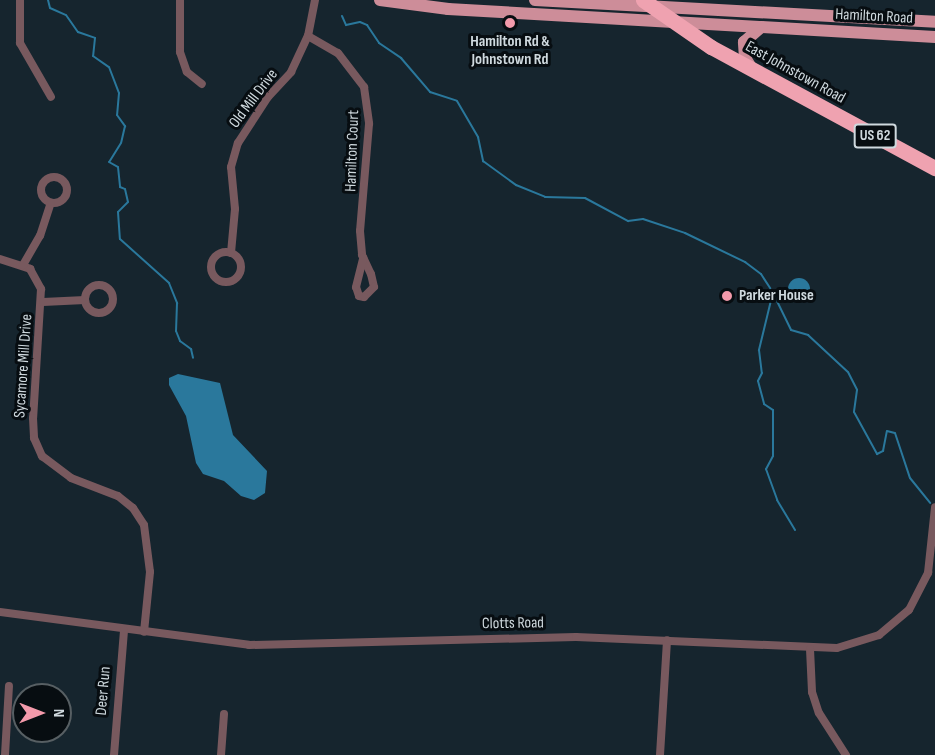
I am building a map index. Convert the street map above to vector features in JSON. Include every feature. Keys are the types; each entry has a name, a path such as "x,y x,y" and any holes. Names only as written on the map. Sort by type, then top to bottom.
{"highway":[{"name":"East Johnstown Road","path":"647,3 673,22 753,70 935,168"}],"main road":[{"name":"Hamilton Road","path":"380,0 448,9 935,37"},
{"name":"Hamilton Road","path":"535,0 647,3 935,22"},
{"path":"753,70 745,58 744,42 761,27"}],"street":[{"path":"20,0 20,43 51,97"},
{"path":"180,0 180,52 187,72 202,84"},
{"name":"Old Mill Drive","path":"231,253 235,209 231,167 238,143 268,97 291,72 308,36 315,0"},
{"name":"Hamilton Court","path":"308,36 338,53 364,87 369,124 360,217 363,258"},
{"path":"0,259 23,265 40,236 51,203"},
{"name":"Sycamore Mill Drive","path":"23,265 39,282 42,302 34,438 42,456 55,470 118,496 133,508 144,525 150,572 144,632"},
{"path":"42,302 85,300"},
{"name":"Clotts Road","path":"0,612 124,630 288,646 488,638 667,640 810,649 861,643 879,635 909,610 928,573 935,507"},
{"name":"Deer Run","path":"114,755 124,630"},
{"path":"660,755 667,640"},
{"path":"810,649 812,692 819,713 846,755"},
{"path":"5,755 9,686"},
{"path":"221,755 224,714"}],"water":[{"path":"799,278 807,281 810,289 807,297 799,300 791,297 788,289 791,281"},
{"path":"178,374 220,383 233,435 267,471 265,493 254,500 241,496 224,481 203,474 196,463 186,416 169,385 169,378"}],"waterway":[{"path":"48,0 50,8 66,15 78,32 95,38 93,56 109,67 119,93 117,115 125,126 121,143 109,162 118,167 120,187 125,189 128,202 118,212 120,239 169,283 177,303 176,331 180,341 191,349 193,358"},
{"path":"342,16 346,25 360,22 367,25 379,43 401,58 430,92 457,101 478,137 483,161 516,185 545,197 585,198 628,221 643,219 685,233 745,262 761,274 770,288"},
{"path":"773,292 759,350 762,373 758,381 764,404 773,410 773,456 766,469 777,500 795,530"},
{"path":"774,295 791,330 808,335 848,372 857,390 854,412 877,454 883,451 887,431 895,433 910,478 930,503"}],"place":[{"name":"Hamilton Rd & Johnstown Rd","path":"510,23"},
{"name":"Parker House","path":"727,296"}]}
